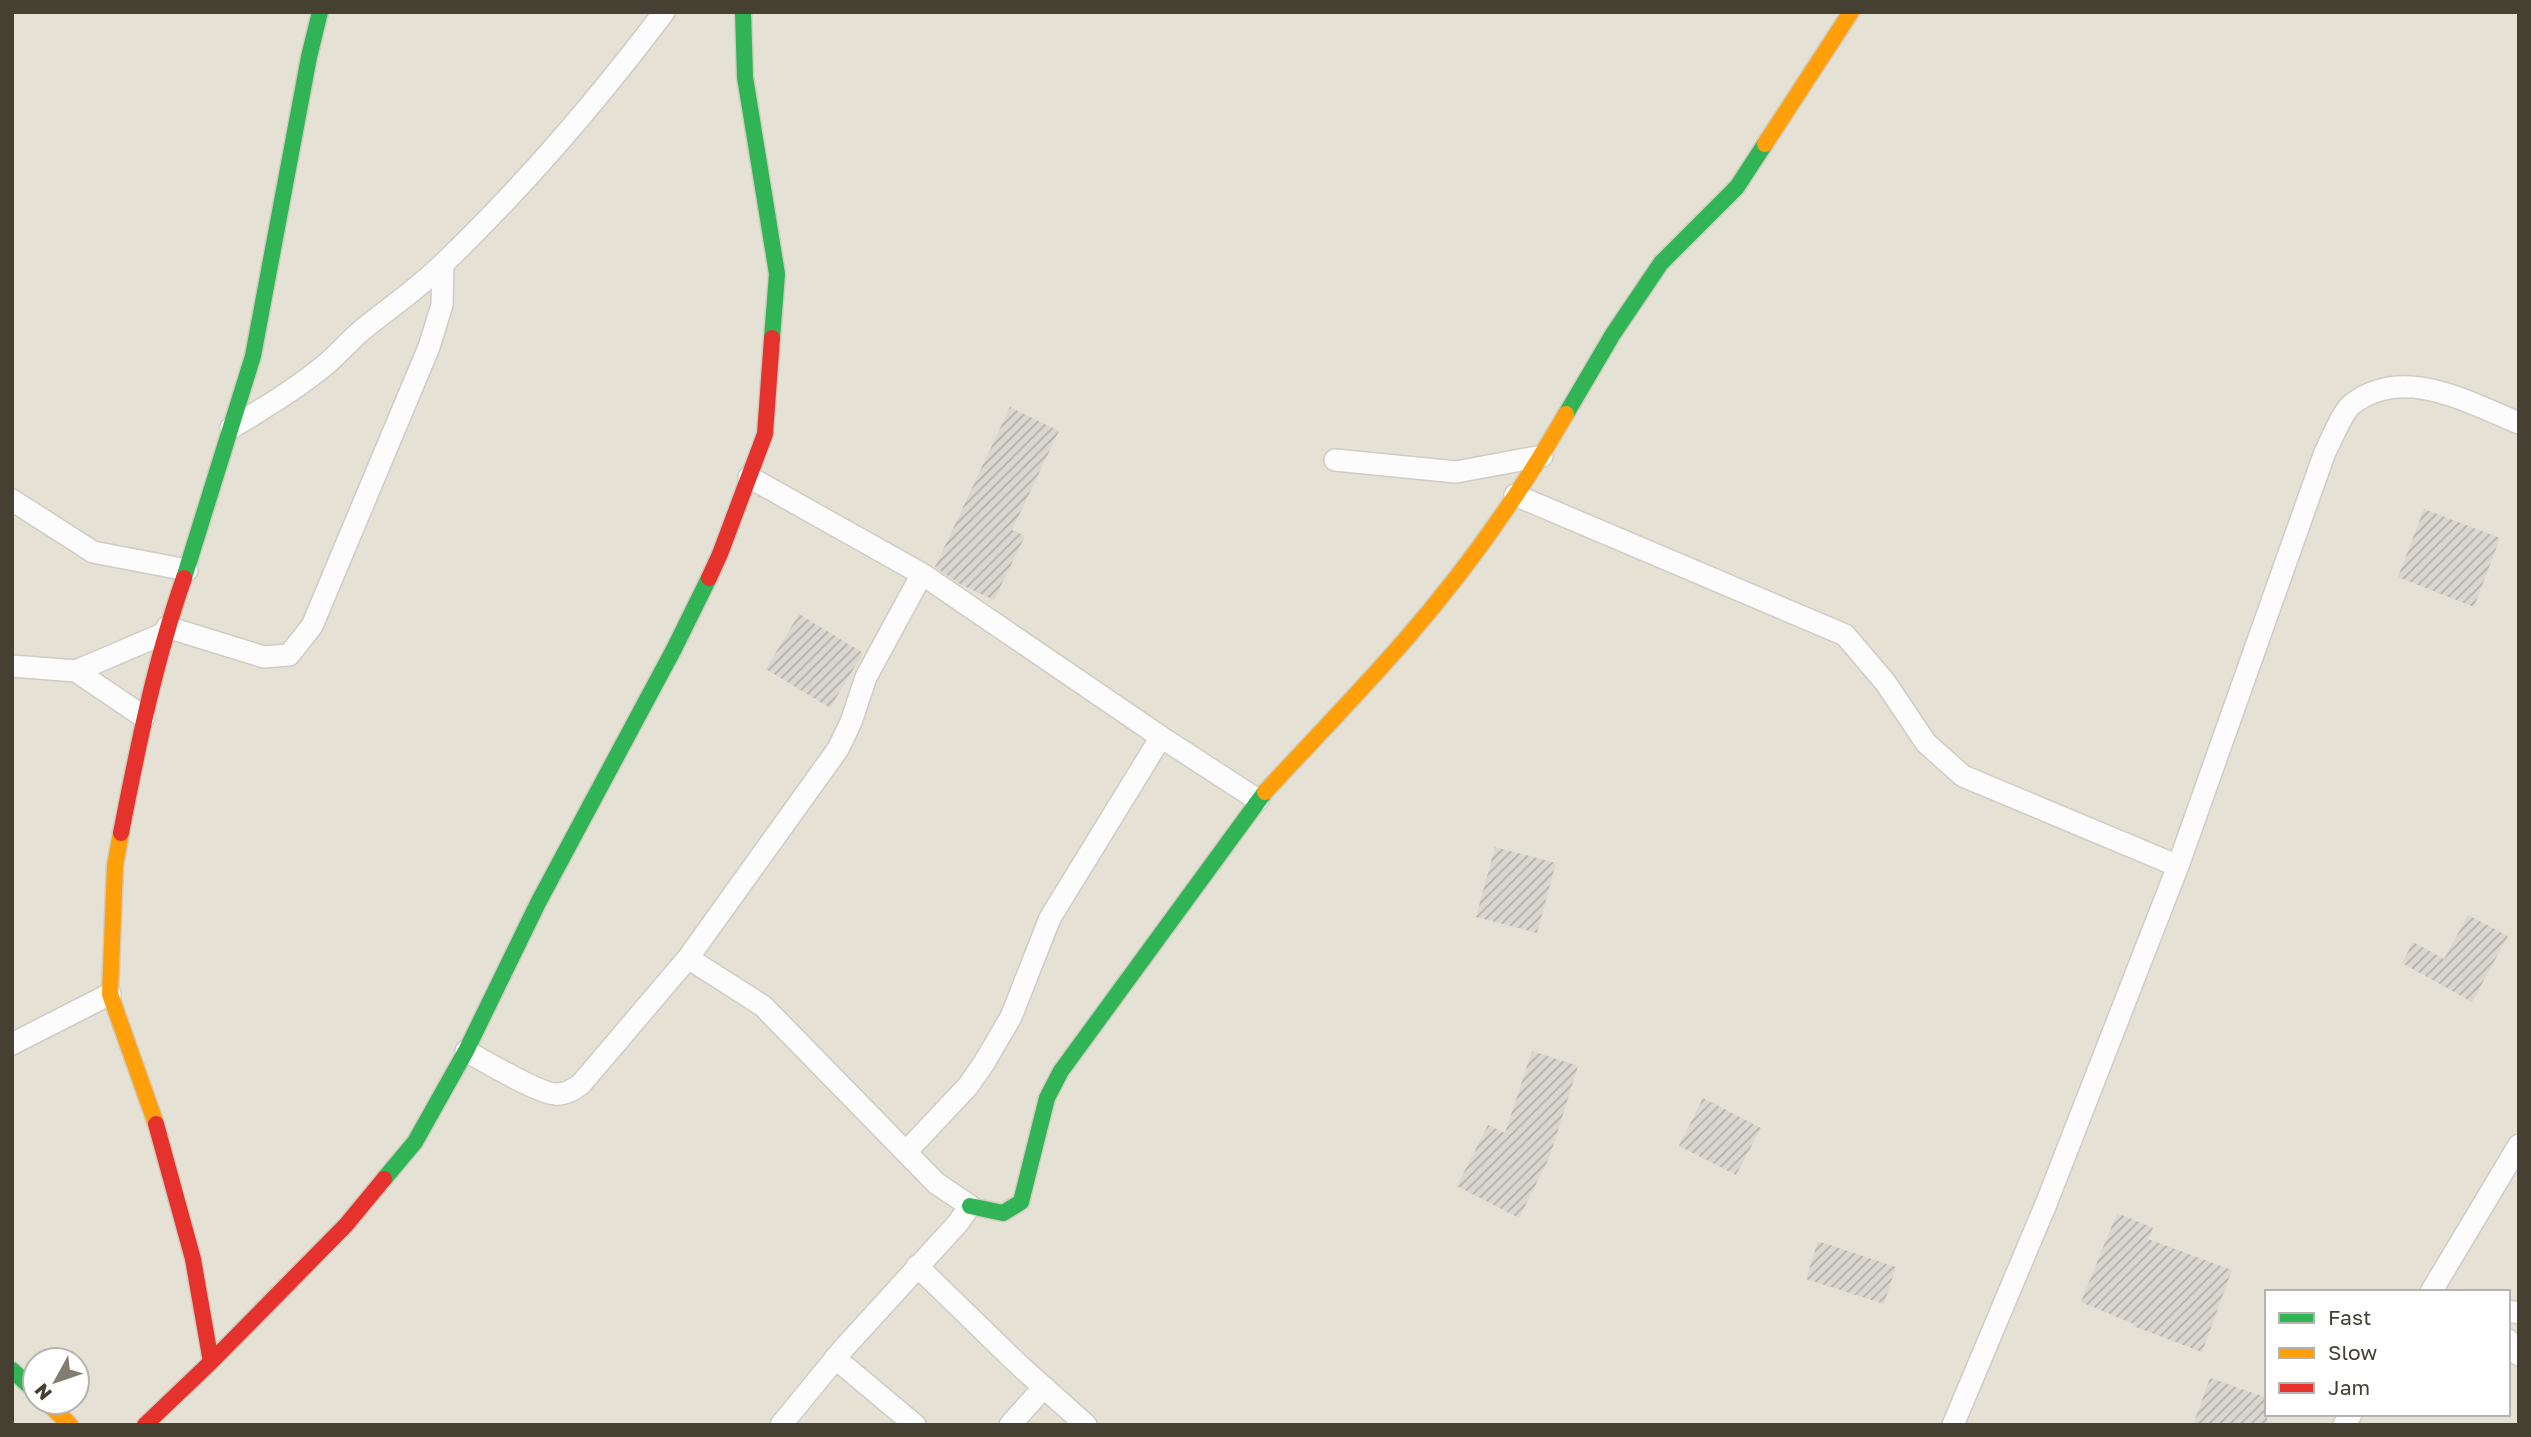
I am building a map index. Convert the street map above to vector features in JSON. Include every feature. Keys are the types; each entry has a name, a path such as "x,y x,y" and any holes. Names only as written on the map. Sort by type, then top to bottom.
{"main road":[{"path":"211,1362 193,1259 162,1141 110,994 115,866 144,717 166,630 253,356 294,133 320,12"},
{"path":"145,1425 346,1225 415,1142 466,1051 538,903 674,649 720,554 765,434 777,274 745,77 743,12"},
{"path":"970,1206 1003,1215 1021,1202 1047,1097 1061,1071 1258,800 1406,639 1470,560 1542,456 1613,334 1661,263 1737,187 1851,12"}],"street":[{"path":"231,428 273,403 321,369 362,330 443,264 562,139 620,71 664,12"},
{"path":"12,666 76,671 166,630 264,657 289,655 312,626 429,347 442,305 443,264"},
{"path":"1953,1425 2046,1204 2178,866 2325,452 2350,406 2387,387 2434,389 2519,423"},
{"path":"1335,460 1456,472 1542,456"},
{"path":"749,477 922,574 1258,800"},
{"path":"1515,495 1845,635 1885,682 1926,743 1963,776 2178,866"},
{"path":"12,499 93,552 187,570"},
{"path":"466,1051 542,1090 556,1094 570,1092 580,1084 688,958 838,749 851,722 866,677 922,574"},
{"path":"76,671 144,717"},
{"path":"906,1152 968,1086 984,1063 1011,1017 1050,918 1161,737"},
{"path":"688,958 763,1006 936,1183 970,1206 958,1223 835,1358 781,1425"},
{"path":"12,1044 110,994"},
{"path":"2434,1290 2519,1145"},
{"path":"917,1266 1086,1425"},
{"path":"835,1358 915,1425"},
{"path":"1010,1425 1044,1388"}],"shaded area":[{"path":"12,12 2519,12 2519,1425 12,1425"}],"building":[{"path":"1010,407 1059,431 1012,530 1025,536 994,600 960,584 935,567"},
{"path":"2424,509 2500,538 2474,607 2398,577"},
{"path":"799,614 863,653 830,708 766,669"},
{"path":"1495,847 1556,863 1537,933 1476,917"},
{"path":"2468,915 2508,936 2472,1002 2402,963 2413,942 2444,959"},
{"path":"1532,1051 1578,1066 1550,1156 1519,1218 1457,1186 1488,1125 1505,1133"},
{"path":"1703,1098 1761,1128 1736,1175 1679,1146"},
{"path":"2117,1213 2153,1228 2148,1239 2232,1270 2202,1352 2133,1326 2134,1324 2081,1302"},
{"path":"1818,1241 1896,1267 1884,1304 1806,1279"},
{"path":"2210,1378 2265,1397 2267,1425 2193,1425"}],"traffic: fast":[{"path":"184,578 253,356 309,57 320,12"},
{"path":"743,12 745,77 777,274 772,338"},
{"path":"1566,414 1613,334 1661,263 1737,187 1765,144"},
{"path":"384,1179 415,1142 466,1051 538,903 709,578"},
{"path":"970,1206 1003,1213 1021,1202 1047,1098 1061,1071 1265,792"},
{"path":"12,1370 21,1378"}],"traffic: slow":[{"path":"1765,144 1851,12"},
{"path":"1265,792 1389,659 1450,586 1511,502 1566,414"},
{"path":"121,833 115,866 110,994 156,1124"},
{"path":"61,1416 70,1425"}],"traffic: jam":[{"path":"709,578 765,434 772,338"},
{"path":"121,833 156,672 184,578"},
{"path":"145,1425 211,1362 193,1259 156,1124"},
{"path":"211,1362 346,1225 384,1179"}]}
